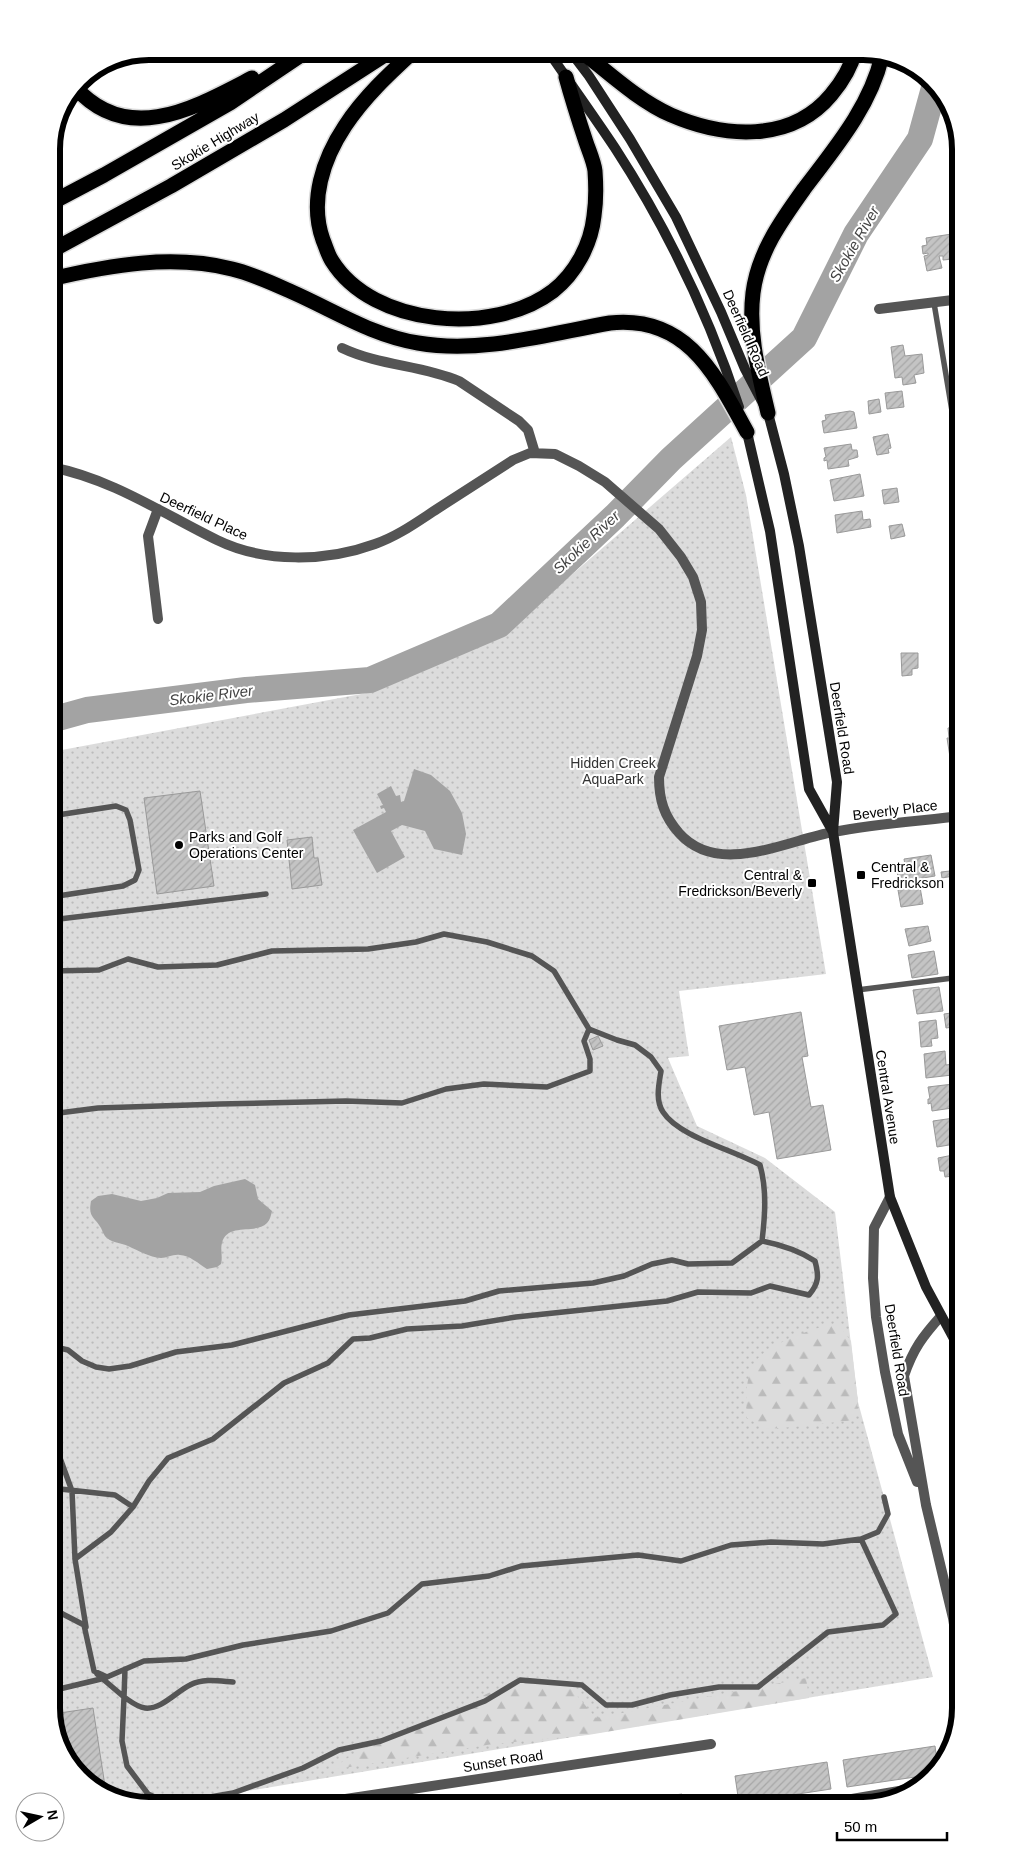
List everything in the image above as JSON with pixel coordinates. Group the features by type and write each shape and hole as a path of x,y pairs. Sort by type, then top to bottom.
{"highway":[{"path":"81,91 97,106 114,114 133,118 167,116 208,101 285,60"},
{"name":"Skokie Highway","path":"60,199 230,103 294,60"},
{"name":"Skokie Highway","path":"60,246 171,186 284,120 377,60"},
{"path":"404,60 383,79 345,125 326,162 318,193 319,229 331,261 362,293 403,311 431,317 490,316 532,304 553,291 583,254 594,216 595,170 566,77"},
{"path":"592,60 632,91 670,115 712,130 749,133 781,129 811,114 825,102 837,87 851,60"},
{"path":"768,413 753,347 752,325 753,291 763,253 781,221 844,136 863,106 878,73 881,62"},
{"path":"60,277 122,265 159,262 194,263 230,269 257,277 372,330 417,343 452,347 490,344 610,323 641,323 671,334 685,343 706,364 726,394 747,432"}],"main road":[{"path":"554,60 615,149 660,225 705,319 728,375 747,432 770,531 809,789 833,832"},
{"name":"Deerfield Road","path":"577,60 630,139 676,217 717,303 745,369 768,413 784,474 799,546 838,782 833,832"},
{"name":"Central Avenue","path":"833,832 890,1197 926,1287 952,1336"}],"street":[{"path":"879,310 952,300"},
{"path":"342,348 385,363 449,377 459,381 520,421 528,430 535,453"},
{"name":"Beverly Place","path":"535,453 556,454 605,482 659,529 681,557 693,577 701,602 702,630 697,656 659,777 659,792 662,806 670,823 686,840 703,850 722,854 744,855 833,832 952,817"},
{"name":"Deerfield Place","path":"60,470 106,483 218,541 239,549 259,554 297,558 342,554 375,544 401,532 513,460 535,453"},
{"path":"158,509 148,536 158,619"},
{"name":"Deerfield Road","path":"890,1197 874,1228 873,1278 876,1317 898,1434 926,1505"},
{"name":"Deerfield Road","path":"941,1316 914,1350 904,1376 926,1505 952,1614"},
{"name":"Sunset Road","path":"360,1797 712,1744"}],"lane":[{"path":"934,303 952,411"},
{"path":"60,815 116,806 126,810 130,820 139,870 135,880 123,886 60,896"},
{"path":"60,919 266,894"},
{"path":"60,971 99,970 128,959 158,967 217,965 272,951 368,949 416,942 444,934 487,942 532,956 554,971 589,1029 635,1045 651,1057 661,1071 658,1089 663,1112 674,1123 691,1135 748,1158 760,1165 764,1178 766,1211 762,1241 732,1263 688,1264 672,1260 652,1264 624,1276 592,1283 499,1291 465,1301 349,1315 232,1345 176,1352 130,1366 109,1369 96,1367 82,1361 68,1350 60,1348"},
{"path":"857,990 952,978"},
{"path":"60,1113 98,1108 220,1104 346,1101 402,1103 446,1089 484,1084 547,1087 590,1071 590,1059 584,1041 589,1029"},
{"path":"75,1559 111,1532 133,1507 149,1482 168,1458 213,1439 284,1383 328,1363 354,1339 370,1338 407,1329 462,1326 516,1317 667,1302 698,1292 750,1293 770,1286 809,1295 814,1289 819,1276 815,1261 793,1249 762,1241"},
{"path":"60,1458 72,1491 75,1559 94,1671"},
{"path":"60,1489 115,1495 133,1507"},
{"path":"94,1671 107,1677 144,1661 186,1659 243,1645 331,1631 388,1613 422,1584 489,1576 522,1566 638,1555 681,1561 732,1545 771,1542 823,1544 861,1539 878,1532 888,1514 884,1497"},
{"path":"210,1797 233,1793 303,1768 339,1750 381,1741 485,1701 520,1680 582,1685 606,1705 632,1705 670,1694 719,1687 758,1687 828,1632 883,1625 896,1614 861,1539"},
{"path":"60,1613 84,1625 94,1671 101,1679 138,1706 146,1708 155,1706 191,1684 206,1680 233,1682"},
{"path":"125,1669 122,1741 127,1766 148,1794 155,1797"},
{"path":"60,1689 101,1679"},
{"path":"850,1797 901,1788"}],"green space":[{"name":"Hidden Creek AquaPark","path":"731,437 746,495 826,974 679,991 689,1056 668,1058 697,1126 765,1158 835,1212 858,1402 933,1677 211,1797 143,1797 121,1792 100,1782 90,1775 78,1762 63,1731 60,1708 60,750 372,692 503,634"},
{"path":"837,1323 851,1341 858,1402 855,1420 767,1429 747,1418 747,1384 750,1371 759,1358 778,1344 791,1338 816,1328"},
{"path":"545,1677 568,1685 596,1718 806,1678 809,1698 588,1735 493,1744 331,1770 369,1747 438,1718 497,1689 521,1680"}],"shaded area":[{"path":"414,769 431,775 450,791 462,813 466,834 462,855 434,849 425,831 402,825 391,831 405,857 377,873 353,830 386,812 384,808 381,809 380,806 383,805 377,794 391,786 396,796 400,795 401,802 404,801"},
{"path":"245,1179 255,1185 258,1199 272,1211 271,1216 268,1222 262,1226 236,1231 225,1237 221,1245 221,1264 217,1267 207,1269 183,1255 161,1258 144,1254 126,1245 109,1240 90,1211 91,1201 98,1196 112,1194 141,1201 157,1198 168,1193 200,1192 214,1186"}],"building":[{"path":"952,234 952,259 943,260 943,256 939,256 942,268 927,271 924,256 928,255 928,253 923,254 922,246 927,245 926,238"},
{"path":"903,345 905,356 922,354 924,373 914,375 916,383 903,385 902,377 895,378 891,347"},
{"path":"902,391 904,407 887,409 885,393"},
{"path":"879,399 881,412 869,414 868,401"},
{"path":"854,412 857,428 824,433 822,421 826,420 825,415"},
{"path":"888,434 891,448 888,449 889,453 877,455 873,437"},
{"path":"851,444 852,450 857,450 858,457 848,460 849,466 828,469 827,460 824,461 826,457 824,448"},
{"path":"860,474 864,496 834,501 830,480"},
{"path":"897,488 899,502 884,504 882,490"},
{"path":"862,511 863,520 870,519 871,527 837,533 835,515"},
{"path":"902,524 905,536 891,539 889,526"},
{"path":"901,653 918,653 918,668 912,669 912,675 902,676"},
{"path":"952,727 952,770 947,738 949,738 948,728"},
{"name":"Parks and Golf Operations Center","path":"200,791 214,886 157,894 144,798"},
{"path":"312,837 314,858 318,858 322,885 292,889 287,840"},
{"path":"931,855 935,876 899,882 897,872 906,871 904,859"},
{"path":"952,871 952,876 942,878 941,872"},
{"path":"920,887 923,904 901,907 898,890"},
{"path":"928,926 931,941 909,946 905,929"},
{"path":"934,951 938,974 912,978 908,955"},
{"path":"939,987 943,1011 917,1014 913,990"},
{"path":"801,1012 808,1056 802,1057 811,1107 823,1105 831,1150 777,1159 769,1112 754,1115 745,1067 727,1070 719,1026"},
{"path":"952,1013 952,1027 946,1028 944,1014"},
{"path":"936,1020 938,1038 931,1039 932,1046 921,1047 919,1022"},
{"path":"598,1036 603,1046 593,1050 589,1040"},
{"path":"945,1051 946,1065 952,1064 952,1075 926,1078 924,1054"},
{"path":"952,1084 952,1094 950,1094 952,1108 932,1111 931,1103 928,1104 928,1099 930,1099 928,1087"},
{"path":"952,1118 952,1144 937,1147 933,1121"},
{"path":"952,1155 952,1176 945,1177 944,1171 940,1171 938,1158"},
{"path":"93,1708 105,1785 90,1775 78,1762 63,1731 60,1713"},
{"path":"935,1746 937,1758 920,1776 847,1787 843,1760"},
{"path":"827,1762 831,1789 778,1797 738,1797 735,1776"},
{"path":"682,1794 682,1797 667,1797"}],"waterway":[{"name":"Skokie River","path":"60,718 87,710 246,690 370,680 499,625 615,516 671,459 804,338 856,234 920,139 932,94"}],"place":[{"name":"Parks and Golf Operations Center","path":"179,845"},
{"name":"Central & Fredrickson","path":"861,875"},
{"name":"Central & Fredrickson/Beverly","path":"812,883"}]}
